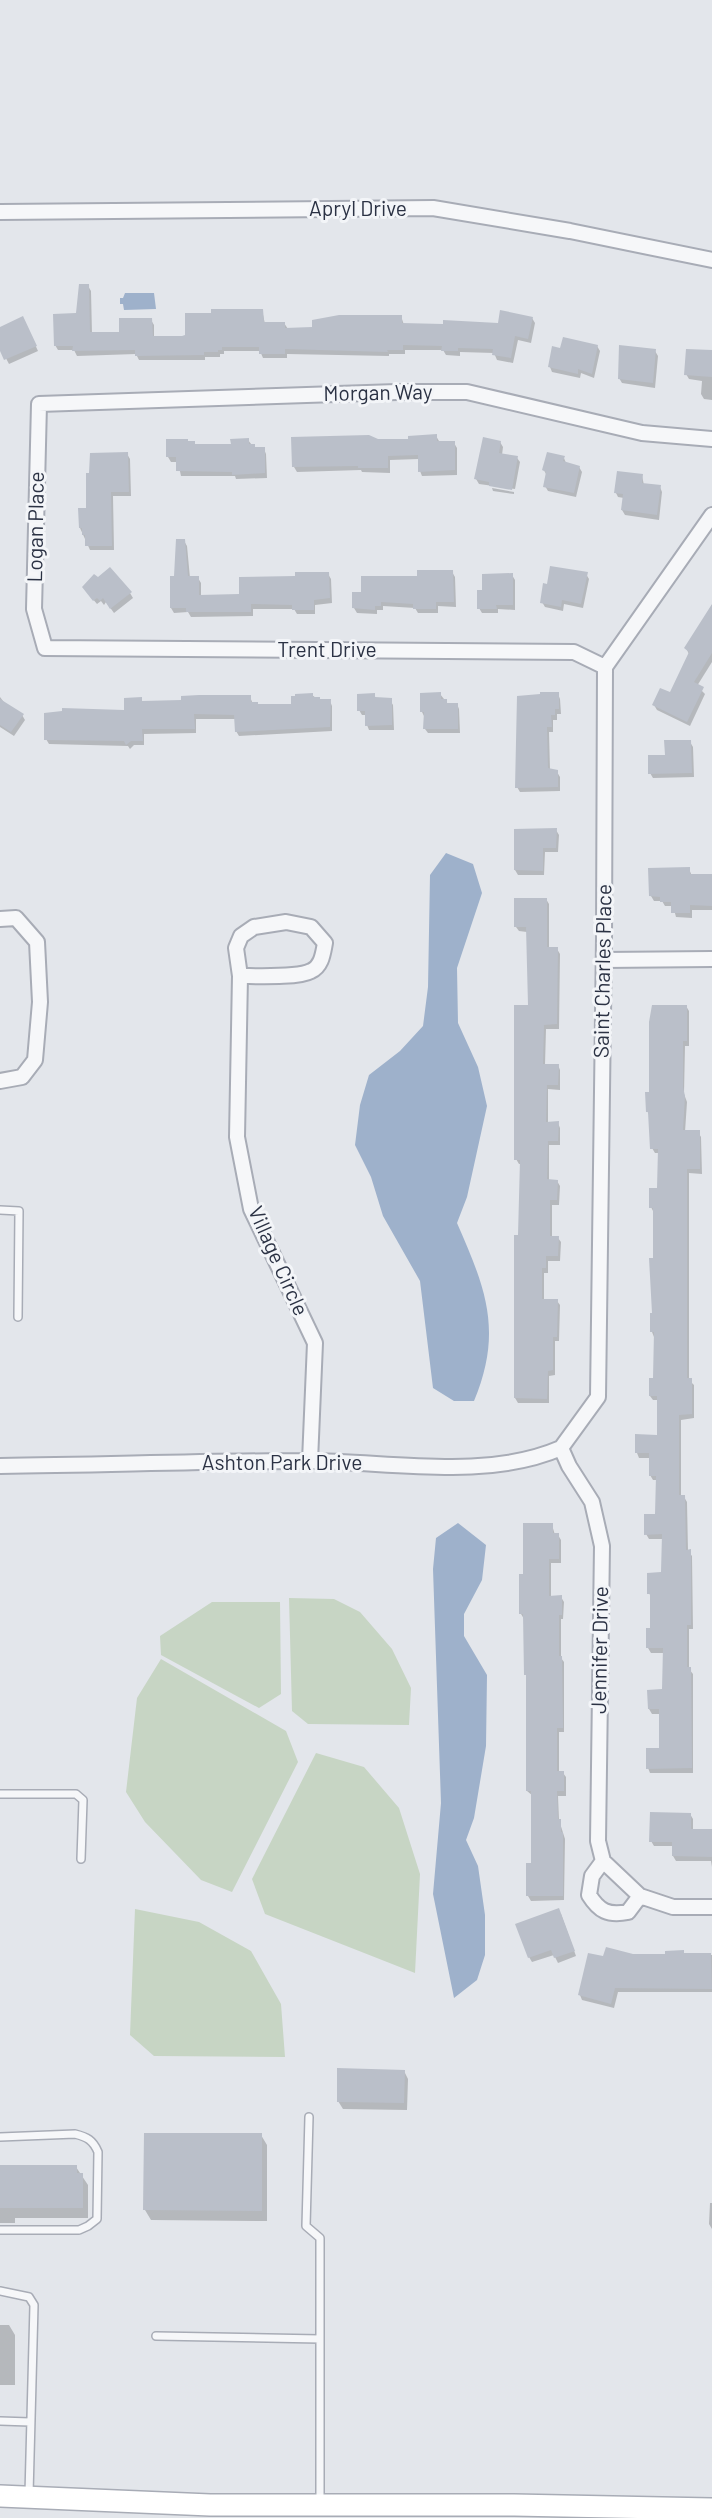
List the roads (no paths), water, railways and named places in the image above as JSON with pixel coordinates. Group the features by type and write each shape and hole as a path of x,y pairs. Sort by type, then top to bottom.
{"main road":[{"path":"0,2496 210,2505 514,2505 712,2509"}],"street":[{"name":"Apryl Drive","path":"0,212 433,208 570,231 712,260"},
{"name":"Morgan Way","path":"39,404 467,392 642,433 712,439"},
{"name":"Logan Place","path":"39,404 34,609 45,648"},
{"path":"605,667 712,515"},
{"name":"Trent Drive","path":"45,648 574,652 605,667"},
{"name":"Saint Charles Place","path":"561,1448 598,1398 605,667"},
{"path":"0,919 16,918 37,942 40,1002 35,1060 22,1077 0,1082"},
{"name":"Village Circle","path":"240,976 312,972 322,961 325,943 312,927 286,922 254,927 241,936 236,948 240,976 237,1136 251,1209 315,1343 310,1461"},
{"path":"604,960 712,959"},
{"name":"Ashton Park Drive","path":"0,1466 310,1461 471,1467 542,1456 561,1448"},
{"name":"Jennifer Drive","path":"561,1448 592,1502 602,1546 598,1841 603,1861"},
{"path":"640,1896 628,1912 613,1915 597,1908 589,1895 592,1877 603,1861 640,1896 673,1907 712,1907"}],"lane":[{"path":"0,1210 19,1211 19,1317"},
{"path":"0,1794 76,1794 83,1800 81,1859"},
{"path":"309,2118 306,2226 320,2238 320,2505"},
{"path":"0,2137 75,2134 87,2137 98,2152 97,2219 89,2226 79,2230 0,2231"},
{"path":"0,2291 29,2297 34,2305 29,2498"},
{"path":"156,2336 320,2339"},
{"path":"0,2421 30,2422"}],"water":[{"path":"125,293 154,293 156,309 124,310 120,298 123,298"},
{"path":"446,853 473,864 482,893 457,968 458,1023 478,1067 487,1106 467,1197 457,1223 476,1269 487,1310 488,1353 474,1401 454,1401 433,1388 420,1281 383,1216 371,1177 355,1145 360,1105 369,1075 400,1051 423,1026 428,987 430,875"},
{"path":"458,1523 486,1545 482,1580 464,1614 464,1636 487,1675 486,1746 474,1818 466,1840 478,1866 485,1915 485,1955 477,1980 454,1998 433,1894 441,1803 433,1569 436,1538"}]}
